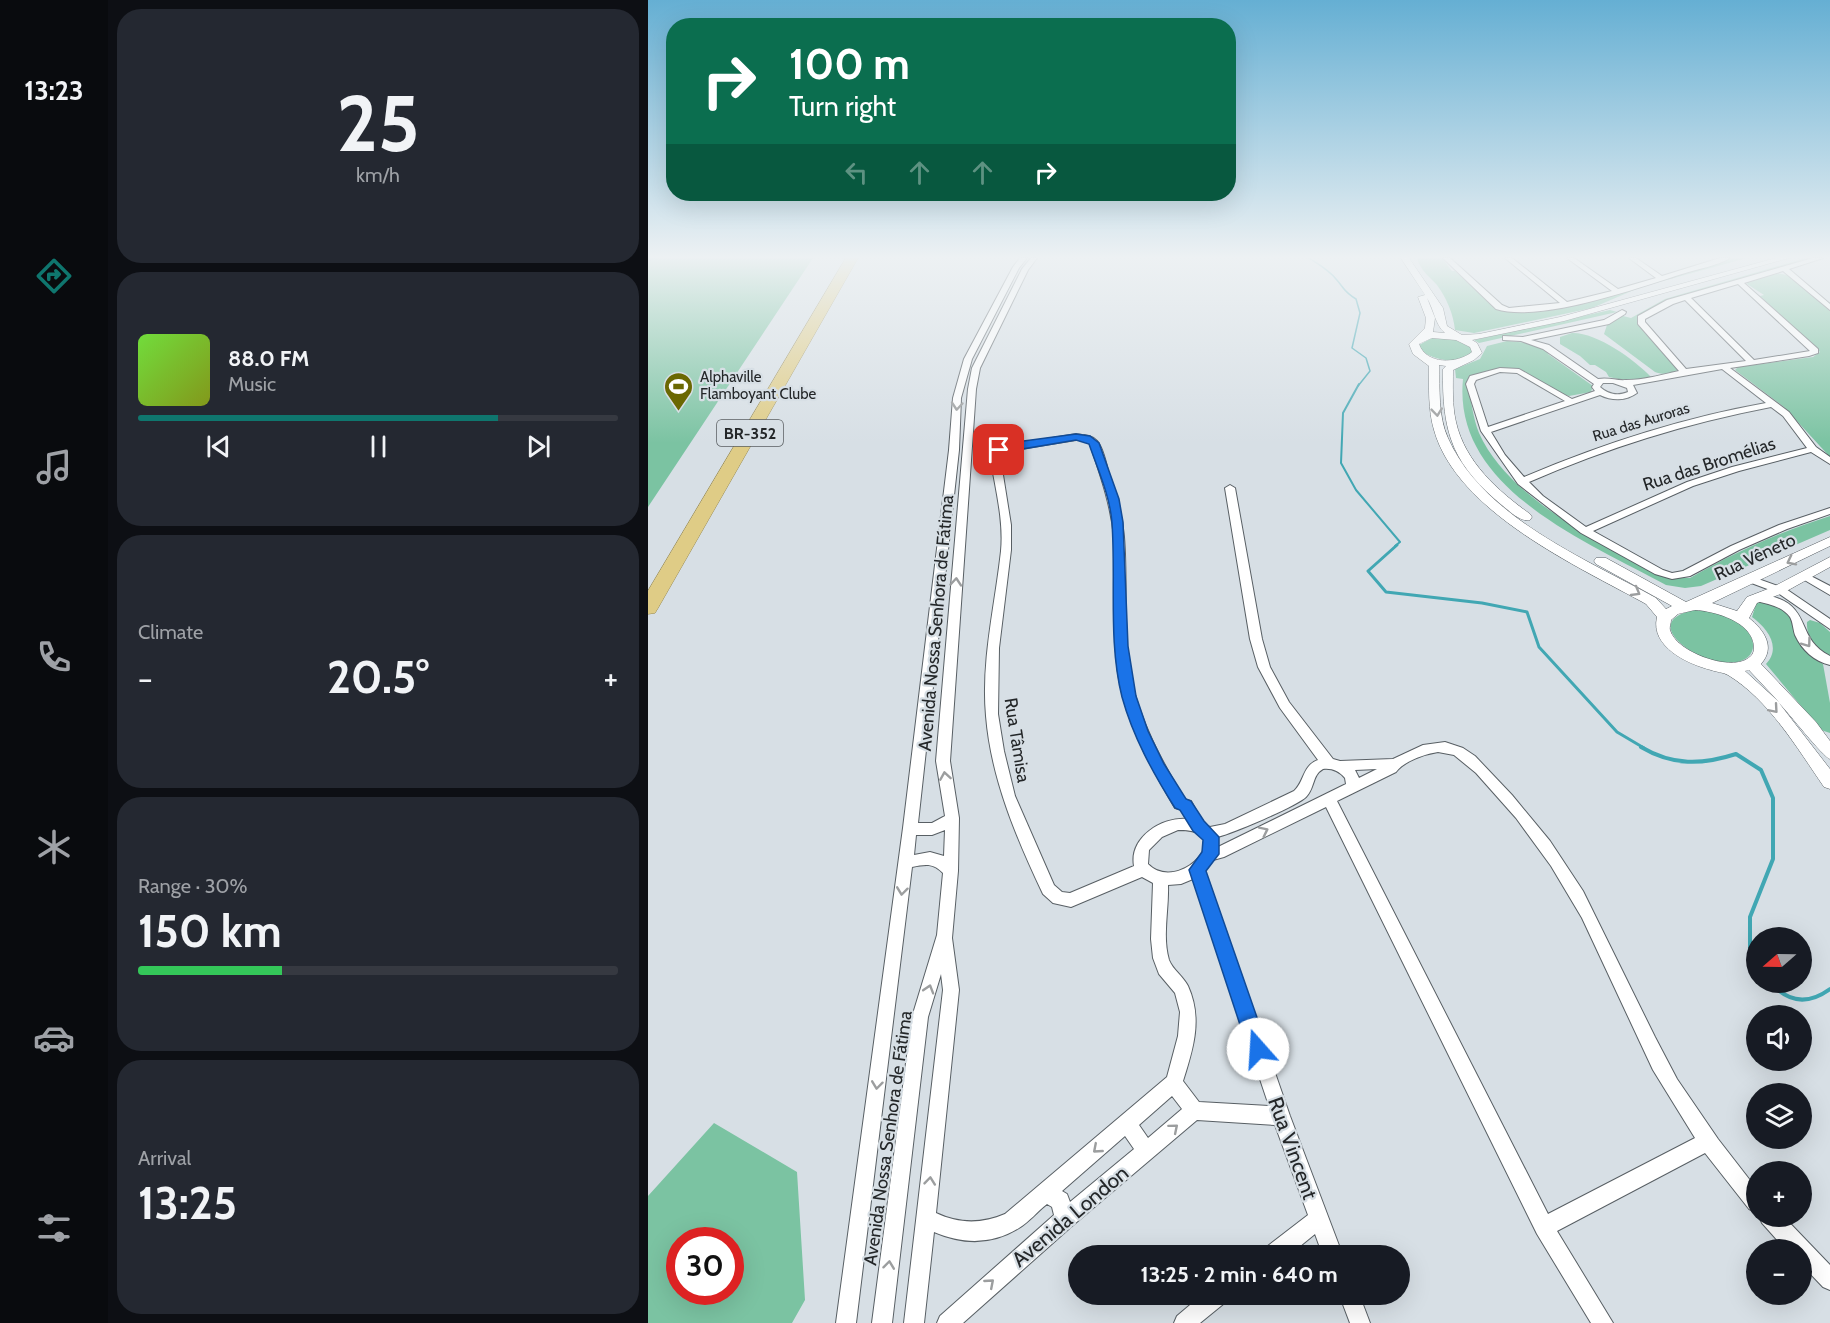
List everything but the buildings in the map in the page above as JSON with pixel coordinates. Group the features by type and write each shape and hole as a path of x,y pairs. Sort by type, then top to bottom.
{"highway":[{"name":"BR-352","path":"648,583 806,320"},
{"name":"BR-352","path":"648,608 816,320"}],"street":[{"name":"Avenida Nossa Senhora de Fátima","path":"846,1323 906,863 954,450 957,398 968,359 989,320"},
{"name":"Avenida Nossa Senhora de Fátima","path":"882,1323 920,1017 945,935 951,871 952,818 943,761 972,389 976,368 1000,320"},
{"path":"1430,320 1429,333 1418,340 1414,349 1434,365 1437,414 1441,436 1452,458 1488,500 1516,522 1652,601 1665,617 1662,625 1664,633 1678,651 1703,664 1731,669 1752,664 1760,657 1763,648 1756,633 1741,619 1718,609 1688,606 1552,534 1519,512 1482,478 1462,452 1451,429 1448,369 1457,363 1473,358 1477,353 1477,348"},
{"path":"1441,320 1447,332 1477,348"},
{"path":"1424,337 1440,335 1460,338 1491,335 1555,320"},
{"path":"1477,348 1486,342 1587,320"},
{"path":"1506,338 1523,339 1609,320"},
{"path":"1641,320 1684,372"},
{"path":"1709,320 1752,362"},
{"path":"1624,383 1809,354 1815,351 1781,320"},
{"path":"1553,333 1551,338 1554,345 1587,366 1633,389"},
{"path":"1523,339 1545,347 1578,369 1599,387 1622,397 1630,395 1640,382"},
{"path":"1562,358 1571,356"},
{"path":"1424,358 1457,363"},
{"path":"1578,369 1587,366"},
{"path":"1723,366 1786,414 1813,449 1830,461"},
{"path":"1572,402 1519,371 1500,370 1473,378 1470,384 1485,431 1521,482 1556,512 1585,531 1659,572 1672,576 1686,574 1734,548 1783,527 1830,511"},
{"path":"1485,431 1572,402 1614,380"},
{"name":"Rua das Auroras","path":"1521,482 1578,457 1672,425 1774,404"},
{"name":"Rua Tâmisa","path":"1144,870 1071,900 1058,898 1048,890 1008,796 997,752 992,704 993,648 1006,550 1006,525 995,456 999,450 1076,437 1087,438 1094,443 1113,499 1118,522 1121,646 1129,696 1148,749 1180,804"},
{"name":"Rua das Bromélias","path":"1585,531 1649,500 1692,483 1735,469 1813,449"},
{"path":"1230,488 1256,639 1264,667 1284,705 1335,765 1352,777 1353,787"},
{"name":"Rua Vêneto","path":"1665,617 1672,610 1688,606 1750,579 1830,541"},
{"name":"Rua Vêneto","path":"1741,619 1748,603 1778,590 1830,561"},
{"path":"1805,576 1830,591"},
{"path":"1750,579 1778,590 1830,625"},
{"path":"1760,598 1778,603 1794,616 1801,635 1809,647 1821,658 1830,661"},
{"path":"1752,664 1810,726 1830,753"},
{"path":"1731,669 1758,690 1791,729 1830,782"},
{"path":"1210,854 1219,853 1391,768 1394,764 1431,748 1443,746 1454,749 1490,780 1519,812 1547,849 1574,890 1648,1044 1707,1142 1746,1190"},
{"path":"1170,826 1185,824 1203,829 1227,829 1299,795 1308,784 1311,772 1319,766 1394,764"},
{"path":"1329,798 1544,1227 1603,1323"},
{"path":"1180,804 1186,805 1212,843 1210,854 1197,870 1183,877 1160,879 1144,870 1140,859 1143,848 1151,837 1170,826 1179,817 1180,804"},
{"path":"910,828 923,830 940,827 952,818"},
{"path":"906,863 929,857 941,860 951,871"},
{"name":"Rua Vincent","path":"1197,870 1281,1116 1329,1245"},
{"path":"1160,879 1160,956 1165,973 1178,984 1186,998 1190,1016 1186,1041 1174,1083 1194,1111 1281,1116"},
{"path":"914,1323 951,990 945,935"},
{"name":"Avenida London","path":"926,1218 946,1229 964,1232 973,1233 998,1228 1018,1217 1174,1083"},
{"name":"Avenida London","path":"947,1323 1065,1219 1194,1111"},
{"path":"1127,1123 1146,1151"},
{"path":"1544,1227 1707,1142"},
{"path":"1047,1192 1060,1201 1065,1219"},
{"path":"1285,1245 1318,1219"},
{"path":"1779,1227 1791,1239"},
{"path":"1812,1261 1830,1280"},
{"path":"1184,1323 1206,1305"},
{"path":"1353,1305 1360,1323"}],"green space":[{"path":"648,320 772,320 648,507"},
{"path":"1453,320 1537,320 1474,333 1455,330"},
{"path":"1566,320 1583,320 1479,343 1474,340"},
{"path":"1616,320 1640,320 1678,370 1664,374 1655,372 1604,334 1607,325"},
{"path":"1785,320 1830,320 1830,457 1784,407 1735,370 1738,367 1813,357 1820,352"},
{"path":"1572,333 1592,337 1614,348 1635,362 1651,377 1628,381 1609,377 1606,372 1595,365 1590,365 1560,344 1560,337"},
{"path":"1432,338 1454,339 1471,347 1472,354 1460,359 1447,360 1422,352 1419,345"},
{"path":"1507,341 1530,343 1547,350 1548,354 1593,386 1591,392 1569,396 1515,369 1482,374 1468,384 1479,433 1494,458 1513,480 1562,519 1590,536 1670,578 1690,578 1758,543 1830,516 1830,530 1701,586 1685,588 1666,585 1565,530 1531,507 1502,481 1479,452 1465,418 1463,379 1456,378 1455,369 1480,359 1487,346"},
{"path":"1757,601 1771,601 1789,614 1797,640 1807,652 1823,664 1830,703 1830,733 1821,730 1766,664 1771,658 1773,645 1767,632 1752,617"},
{"path":"1695,610 1729,617 1746,629 1753,641 1753,648 1747,658 1731,663 1718,662 1703,657 1678,641 1672,632 1671,623 1678,616"},
{"path":"1810,620 1820,623 1830,632 1830,656 1817,647 1810,638 1807,622"},
{"path":"714,1123 797,1172 805,1300 792,1323 648,1323 648,1196"}],"waterway":[{"path":"1358,320 1352,348 1366,358 1370,371 1358,386"},
{"path":"1359,384 1343,413 1341,463 1356,490 1400,542 1395,546"},
{"path":"1397,545 1368,571 1386,592 1482,603 1527,612 1539,647 1617,732 1644,748"},
{"path":"1641,747 1665,758 1688,762 1699,762 1736,754 1761,770 1773,798 1773,859 1750,917 1750,927"},
{"path":"1783,993 1791,998 1806,999 1814,998 1830,989"}],"place":[{"name":"Alphaville Flamboyant Clube","path":"679,412"}],"route":[{"path":"999,450 1076,437 1087,438 1094,443 1113,499 1118,522 1121,646 1129,696 1148,749 1158,767 1180,804 1186,805 1198,826 1211,837 1212,848 1208,860 1197,870 1258,1049"}]}
